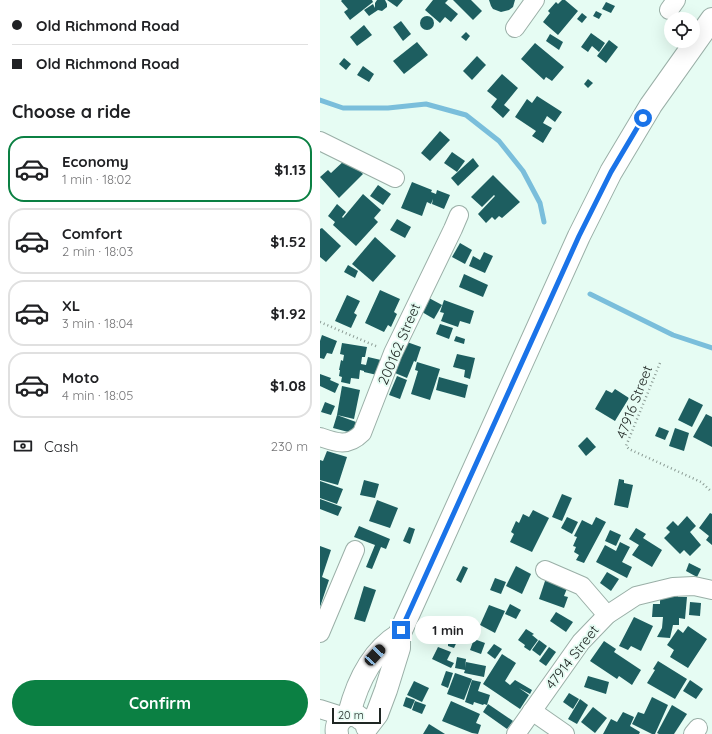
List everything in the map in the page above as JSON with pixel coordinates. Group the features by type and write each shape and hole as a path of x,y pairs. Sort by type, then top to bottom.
{"street":[{"path":"515,28 535,0"},
{"path":"368,732 377,714 400,648 399,635 576,243 611,172 651,105 712,19"},
{"path":"320,141 395,178"},
{"name":"200162 Street","path":"320,437 340,443 349,442 356,439 362,433 393,354 459,215"},
{"path":"320,633 355,550"},
{"path":"545,570 582,586 607,615"},
{"name":"47914 Street","path":"516,734 581,642 607,615 636,596 673,587 694,586 712,590"},
{"path":"337,723 353,698 375,655 387,642 399,635"},
{"path":"320,708 337,723"},
{"path":"532,711 565,734"},
{"path":"337,723 360,718 368,732"}],"path":[{"path":"320,322 393,354"},
{"name":"47916 Street","path":"660,363 626,446 659,464 701,482 712,492"}],"building":[{"path":"372,0 373,2 350,20 344,12 348,9 341,1"},
{"path":"377,0 385,0 387,7 382,11 378,10 369,16 364,10 373,4 375,8 375,3"},
{"path":"387,0 403,0 397,7"},
{"path":"433,0 448,0 445,3 458,14 451,22 445,17 440,23 425,10"},
{"path":"453,0 471,0 482,11 473,20"},
{"path":"489,0 515,0 513,7 509,10 501,12 493,9"},
{"path":"562,0 565,0 578,11 558,35 543,22 550,13 548,11 556,2 558,4"},
{"path":"606,2 615,6 611,13 602,9"},
{"path":"596,11 602,14 599,19 593,16"},
{"path":"582,13 587,17 582,23 577,19"},
{"path":"424,16 430,16 434,20 434,26 430,30 424,30 420,26 420,20"},
{"path":"401,21 411,34 403,41 393,27"},
{"path":"364,25 372,35 357,46 350,37"},
{"path":"466,32 470,36 466,41 461,37"},
{"path":"591,33 605,43 599,52 592,46 588,52 581,47"},
{"path":"550,34 563,42 559,50 546,41"},
{"path":"609,40 618,47 606,63 597,56"},
{"path":"417,42 428,55 404,74 393,61"},
{"path":"535,43 564,67 552,81 546,77 544,80 521,59"},
{"path":"477,56 486,65 472,80 463,71"},
{"path":"344,58 351,64 346,70 339,64"},
{"path":"363,66 374,74 369,82 357,75"},
{"path":"502,74 518,88 504,105 510,110 503,118 491,107 497,99 487,91"},
{"path":"588,79 593,83 588,88 584,84"},
{"path":"537,96 562,112 555,122 547,116 543,123 552,128 543,143 532,136 536,131 515,117 527,99 532,103"},
{"path":"440,131 450,140 430,161 421,153"},
{"path":"452,152 465,161 457,172 444,163"},
{"path":"347,158 363,174 339,198 320,177 328,170 331,173"},
{"path":"473,158 479,166 458,186 451,178"},
{"path":"493,175 520,202 502,218 499,216 495,220 492,217 486,223 478,214 495,196 494,195 482,207 471,197"},
{"path":"412,182 432,190 431,192 436,194 437,190 450,195 444,209 432,204 433,199 431,204 427,202 422,216 401,208"},
{"path":"378,185 391,194 383,205 370,196"},
{"path":"363,194 381,210 374,218 378,222 356,246 333,225 335,222 328,216 337,204 346,212 342,217 343,218"},
{"path":"397,219 411,227 405,238 390,230"},
{"path":"322,228 341,246 326,262 320,257 320,229"},
{"path":"375,237 396,256 373,282 352,264"},
{"path":"460,243 472,250 465,264 452,257"},
{"path":"484,252 493,256 485,273 469,266 473,256 480,260"},
{"path":"348,265 358,271 355,278 344,272"},
{"path":"464,274 488,285 483,297 459,287"},
{"path":"380,290 400,299 394,312 397,314 391,327 388,325 384,332 365,323"},
{"path":"347,295 360,301 354,313 357,315 351,328 335,321"},
{"path":"429,298 442,305 434,319 422,312"},
{"path":"444,300 474,311 470,324 460,321 458,327 441,321 444,313 440,312"},
{"path":"440,324 453,328 449,339 436,334"},
{"path":"322,335 337,341 332,354 327,353 324,359 320,358 320,341"},
{"path":"456,336 465,339 464,344 454,341"},
{"path":"407,342 421,347 416,362 414,361 407,378 395,373"},
{"path":"342,343 367,347 365,357 362,357 361,364 366,365 368,357 381,360 377,375 360,370 359,379 351,378 350,384 341,382 342,377 339,376 339,370 341,360 343,361 344,355 340,354"},
{"path":"457,354 475,358 470,379 464,377 465,370 453,367"},
{"path":"417,362 440,369 430,400 411,394 418,371 415,370"},
{"path":"320,374 331,378 330,380 339,384 335,393 320,386"},
{"path":"397,376 407,380 400,399 389,395"},
{"path":"439,377 468,385 465,398 436,390"},
{"path":"342,386 360,390 354,419 337,415"},
{"path":"615,389 629,398 615,421 595,409 606,390 612,393"},
{"path":"689,398 703,405 692,427 678,420"},
{"path":"325,402 335,406 331,415 321,412"},
{"path":"706,414 712,417 712,447 693,437"},
{"path":"337,415 356,422 352,433 333,428"},
{"path":"659,427 669,431 665,440 655,436"},
{"path":"675,428 689,433 684,451 669,446"},
{"path":"587,437 596,447 586,456 578,446"},
{"path":"327,451 347,457 338,485 320,480 320,460 323,461"},
{"path":"619,479 624,480 624,483 633,485 628,508 614,505"},
{"path":"364,480 379,484 375,498 360,495"},
{"path":"320,481 343,489 337,504 320,498"},
{"path":"562,494 572,498 562,521 552,517"},
{"path":"320,499 342,507 338,516 320,509"},
{"path":"377,500 398,508 390,528 369,521"},
{"path":"533,510 549,518 532,552 510,542 514,534 511,532 516,521 519,523 523,514 529,517"},
{"path":"710,513 712,514 712,545 706,540 709,536 699,528"},
{"path":"687,516 696,526 690,532 701,545 690,556 684,550 680,554 664,538 670,532 666,528 673,521 678,526"},
{"path":"567,517 578,522 572,534 561,528"},
{"path":"596,517 606,522 584,563 576,560 579,555 574,552 576,547 573,546 577,537 574,536 582,520 592,525"},
{"path":"359,526 390,539 386,549 381,547 372,569 366,567 375,545 354,537"},
{"path":"409,527 415,529 410,544 403,541"},
{"path":"636,528 646,534 643,538 662,550 652,567 632,555 639,545 629,539"},
{"path":"610,530 621,535 616,546 605,541"},
{"path":"620,542 630,547 622,562 632,567 627,578 596,562 605,545 616,551"},
{"path":"320,546 331,550 322,577 329,580 320,607"},
{"path":"689,563 701,569 697,577 686,571"},
{"path":"463,566 468,568 461,583 456,580"},
{"path":"516,566 531,574 522,594 506,586"},
{"path":"607,572 619,579 611,591 600,583"},
{"path":"495,578 506,582 501,594 490,590"},
{"path":"546,578 568,586 564,596 568,597 564,608 539,599"},
{"path":"364,586 376,590 365,622 354,619"},
{"path":"660,594 687,597 685,619 679,618 679,625 673,625 670,638 657,637 662,628 663,617 652,617 653,604 660,604"},
{"path":"690,602 701,603 700,616 689,615"},
{"path":"510,604 521,610 516,619 505,614"},
{"path":"489,605 505,611 495,633 480,625"},
{"path":"556,612 573,622 566,632 550,621"},
{"path":"634,617 653,626 641,651 631,646 628,650 619,646"},
{"path":"428,619 443,624 437,638 423,632"},
{"path":"457,624 461,626 461,633 454,648 448,646 448,644 440,640 447,627 454,630"},
{"path":"688,626 707,639 688,668 670,657 674,650 667,645 678,629 683,633"},
{"path":"526,629 534,634 532,635 538,640 530,651 518,640"},
{"path":"474,639 485,643 481,654 470,650"},
{"path":"539,640 547,646 540,656 532,650"},
{"path":"604,641 616,649 614,652 641,670 632,685 619,676 617,679 590,661"},
{"path":"494,644 502,649 495,659 487,653"},
{"path":"438,647 451,652 447,660 454,663 451,668 432,659"},
{"path":"549,647 556,652 546,666 539,661"},
{"path":"502,654 516,663 505,681 510,685 515,680 532,690 530,694 519,688 529,695 520,709 483,684"},
{"path":"457,657 466,659 465,668 466,662 486,666 484,677 464,673 465,670 455,668"},
{"path":"658,661 687,679 675,699 647,683 655,670 653,669"},
{"path":"446,671 453,673 448,688 441,685"},
{"path":"455,673 472,679 464,700 447,694"},
{"path":"588,676 609,682 606,694 584,687"},
{"path":"472,680 481,682 478,691 490,695 487,705 474,702 473,705 465,702"},
{"path":"690,680 703,689 696,699 683,691"},
{"path":"414,681 429,688 422,702 407,695"},
{"path":"569,693 579,699 573,709 563,702"},
{"path":"406,697 415,700 411,709 403,706"},
{"path":"652,697 668,705 655,734 632,724 638,712 644,714"},
{"path":"580,699 588,705 577,724 568,719"},
{"path":"415,701 426,705 422,714 412,710"},
{"path":"451,701 480,714 476,723 481,725 478,734 442,721"},
{"path":"488,704 513,721 507,729 483,712"},
{"path":"672,705 687,714 674,734 659,734 657,733"},
{"path":"593,707 607,718 595,733 581,722"},
{"path":"623,712 634,717 630,726 640,732 639,734 603,734 611,719 617,722"},
{"path":"429,724 445,734 423,734"}],"waterway":[{"path":"320,100 343,108 388,108 426,104 466,115 499,141 523,171 540,203 544,222"},
{"path":"590,294 673,335 712,348"}],"route":[{"path":"401,630 579,236 611,172 643,118"}]}
